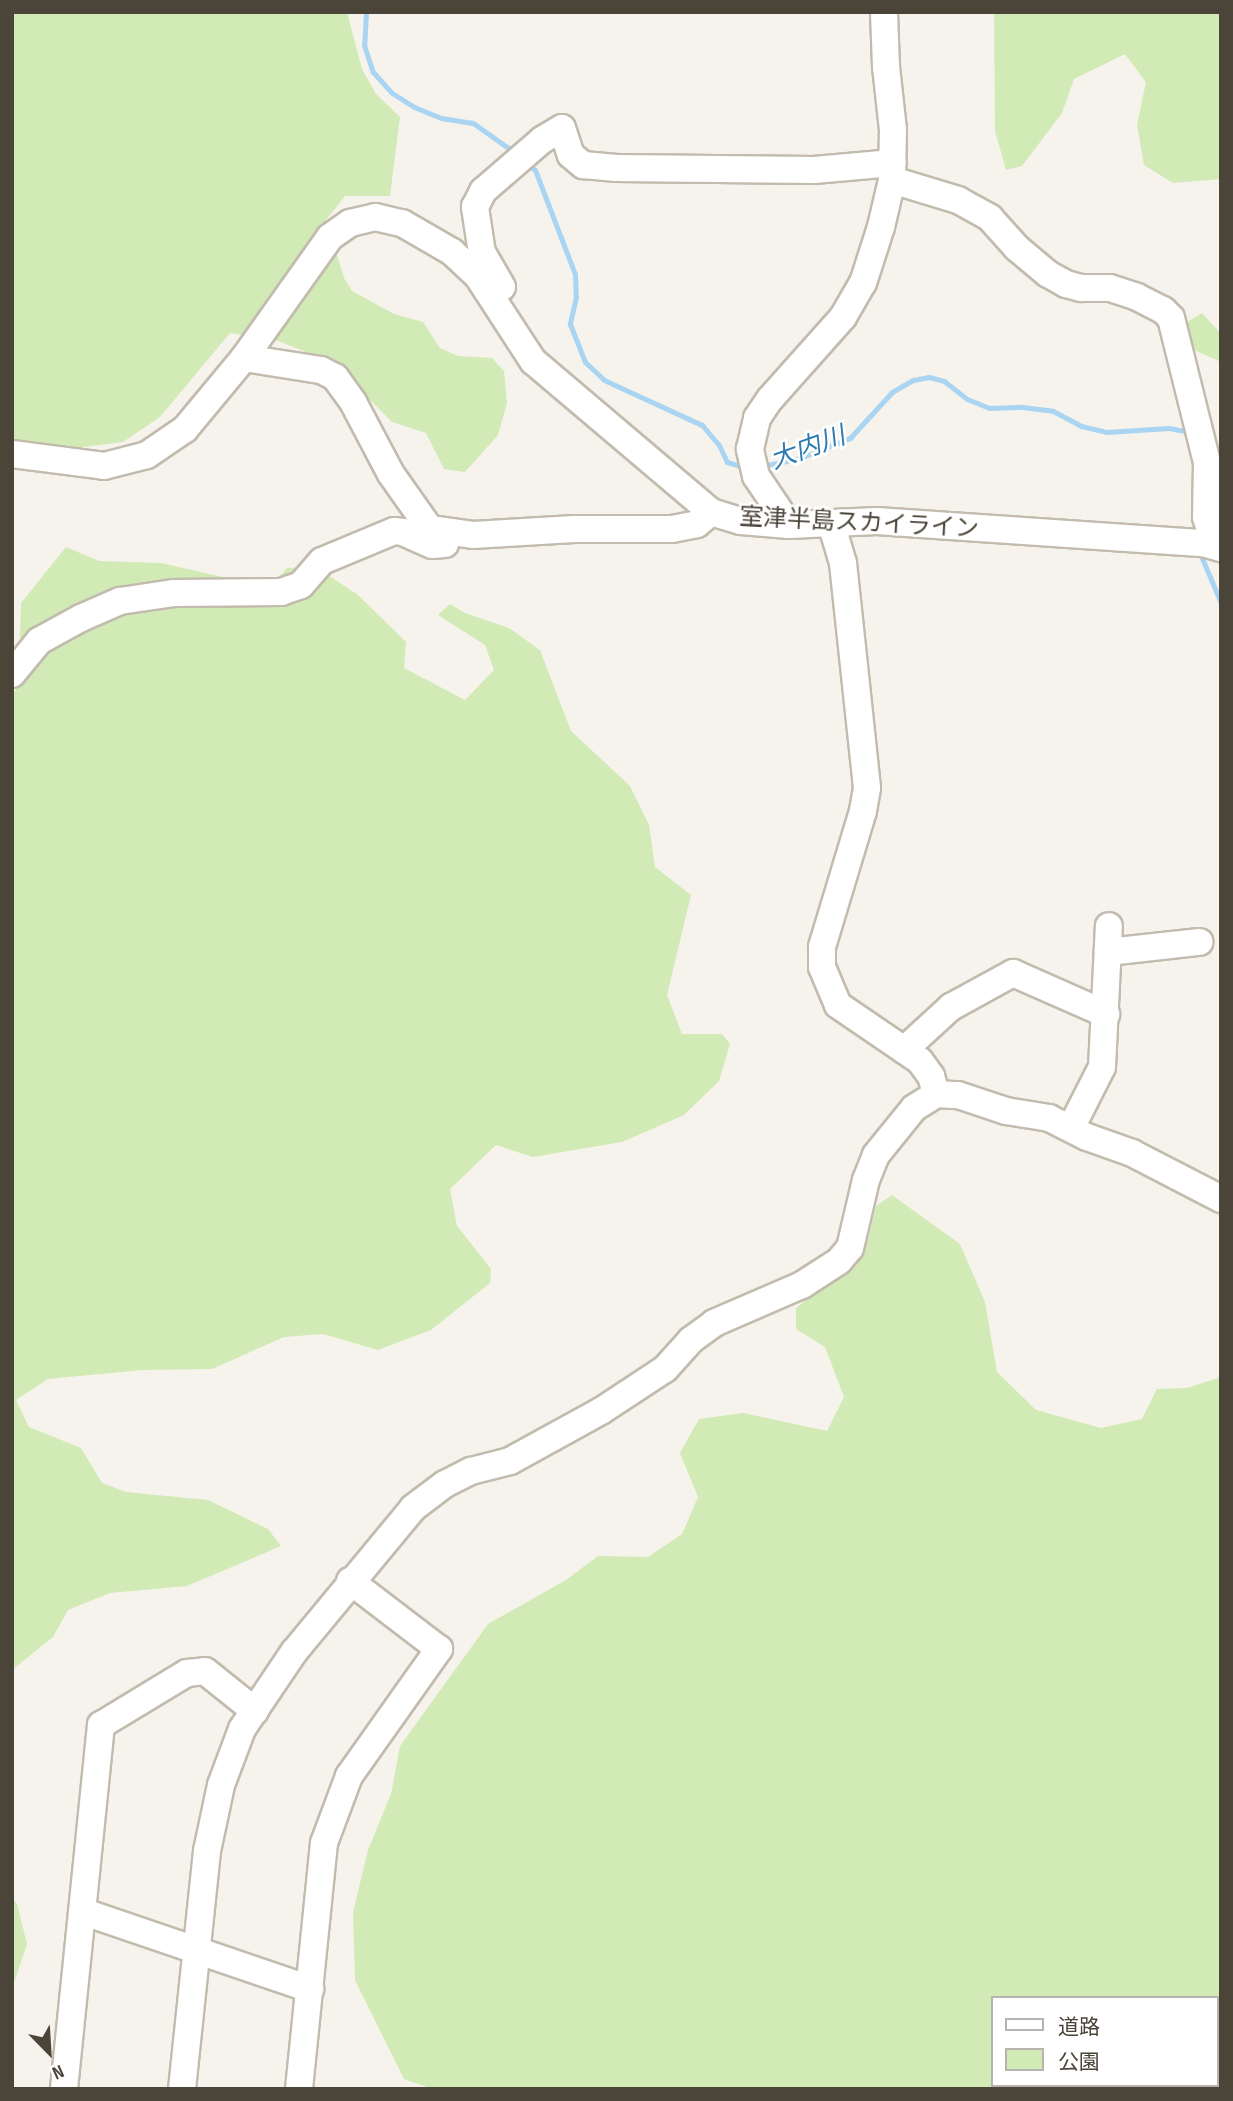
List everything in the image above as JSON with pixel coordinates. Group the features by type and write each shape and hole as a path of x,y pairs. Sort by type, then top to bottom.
{"street":[{"path":"789,525 757,476 750,449 757,418 798,366 843,317 863,283 881,227 892,172 884,12"},
{"path":"500,309 506,295 482,253 475,207 484,191 542,141 562,128 571,155 583,164 617,168 892,172 958,200 990,218 1017,248 1048,274 1066,284 1081,288 1110,288 1137,297 1163,310 1171,318 1207,462 1206,517 1218,547"},
{"name":"室津半島スカイライン","path":"12,454 104,466 147,455 185,429 244,358 330,237 350,223 375,217 402,223 452,251 477,275 533,361 711,512 741,521 789,525 877,521 1218,547"},
{"path":"244,358 321,370 335,377 424,523 440,532 473,535 574,529 672,529 697,524 711,512"},
{"path":"831,523 843,563 867,788 863,811 822,947 822,967 838,1005 920,1061 931,1076 936,1094"},
{"path":"12,674 39,641 120,601 174,593 281,593 301,585 322,561 394,531 403,532 432,545 458,543 473,535"},
{"path":"1071,1128 1102,1067 1109,939 1199,942"},
{"path":"904,1050 951,1007 1013,973 1106,1014"},
{"path":"182,2089 207,1851 221,1785 242,1730 294,1652 413,1508 444,1484 471,1471 510,1461 601,1411 664,1369 691,1340 714,1323 802,1284 839,1261 850,1248 866,1180 876,1155 914,1108 936,1094 958,1095 1006,1111 1049,1118 1087,1137 1132,1153 1221,1199"},
{"path":"299,2089 324,1843 349,1776 439,1649 350,1581"},
{"path":"64,2089 101,1725 187,1673 205,1671 255,1711"},
{"path":"84,1912 310,1989"}],"green space":[{"path":"12,12 347,12 362,69 376,94 400,117 390,196 345,196 326,220 344,278 352,291 394,314 423,322 440,348 458,356 492,358 504,371 507,403 498,435 465,472 444,469 426,433 392,422 332,362 278,341 230,333 160,417 123,442 61,450 12,443"},
{"path":"994,12 1221,12 1221,179 1173,183 1144,165 1137,125 1146,82 1125,54 1074,79 1062,113 1022,166 1006,170 995,131"},
{"path":"1202,313 1221,334 1221,362 1192,349 1181,326"},
{"path":"66,547 99,561 161,563 223,577 253,588 276,580 287,568 316,567 358,595 406,642 404,668 465,700 494,670 485,645 438,615 450,604 465,613 509,628 540,650 571,731 630,786 649,825 655,867 691,895 667,995 682,1034 722,1034 730,1044 719,1081 684,1115 622,1142 533,1157 496,1145 450,1189 457,1226 491,1269 490,1283 431,1330 378,1350 323,1334 284,1337 212,1369 142,1370 48,1379 16,1400 29,1427 81,1448 102,1483 126,1492 208,1500 268,1529 281,1546 187,1586 110,1593 68,1610 53,1637 12,1670 12,695 27,675 20,636 21,603"},
{"path":"892,1195 960,1244 985,1302 997,1372 1036,1410 1101,1428 1142,1419 1157,1389 1187,1388 1221,1377 1221,2089 433,2089 404,2079 355,1980 353,1912 368,1850 391,1794 400,1746 488,1624 566,1580 598,1556 648,1557 682,1534 698,1497 680,1453 699,1419 743,1413 827,1431 844,1397 825,1347 796,1329 796,1308 841,1272 868,1240 876,1206"},
{"path":"12,1897 17,1904 27,1944 12,1989"}],"waterway":[{"name":"大内川","path":"366,12 364,45 373,72 392,93 414,107 441,118 473,123 514,152"},
{"name":"大内川","path":"527,164 535,170 575,274 576,297 570,324 585,362 604,380 702,425 719,445 727,462 747,468"},
{"name":"大内川","path":"763,466 800,458 850,438 892,392 913,380 929,377 944,381 967,399 989,408 1022,407 1053,411 1081,426 1106,432 1169,428 1189,432"},
{"name":"大内川","path":"1194,513 1195,535"},
{"name":"大内川","path":"1199,551 1221,603"}]}
